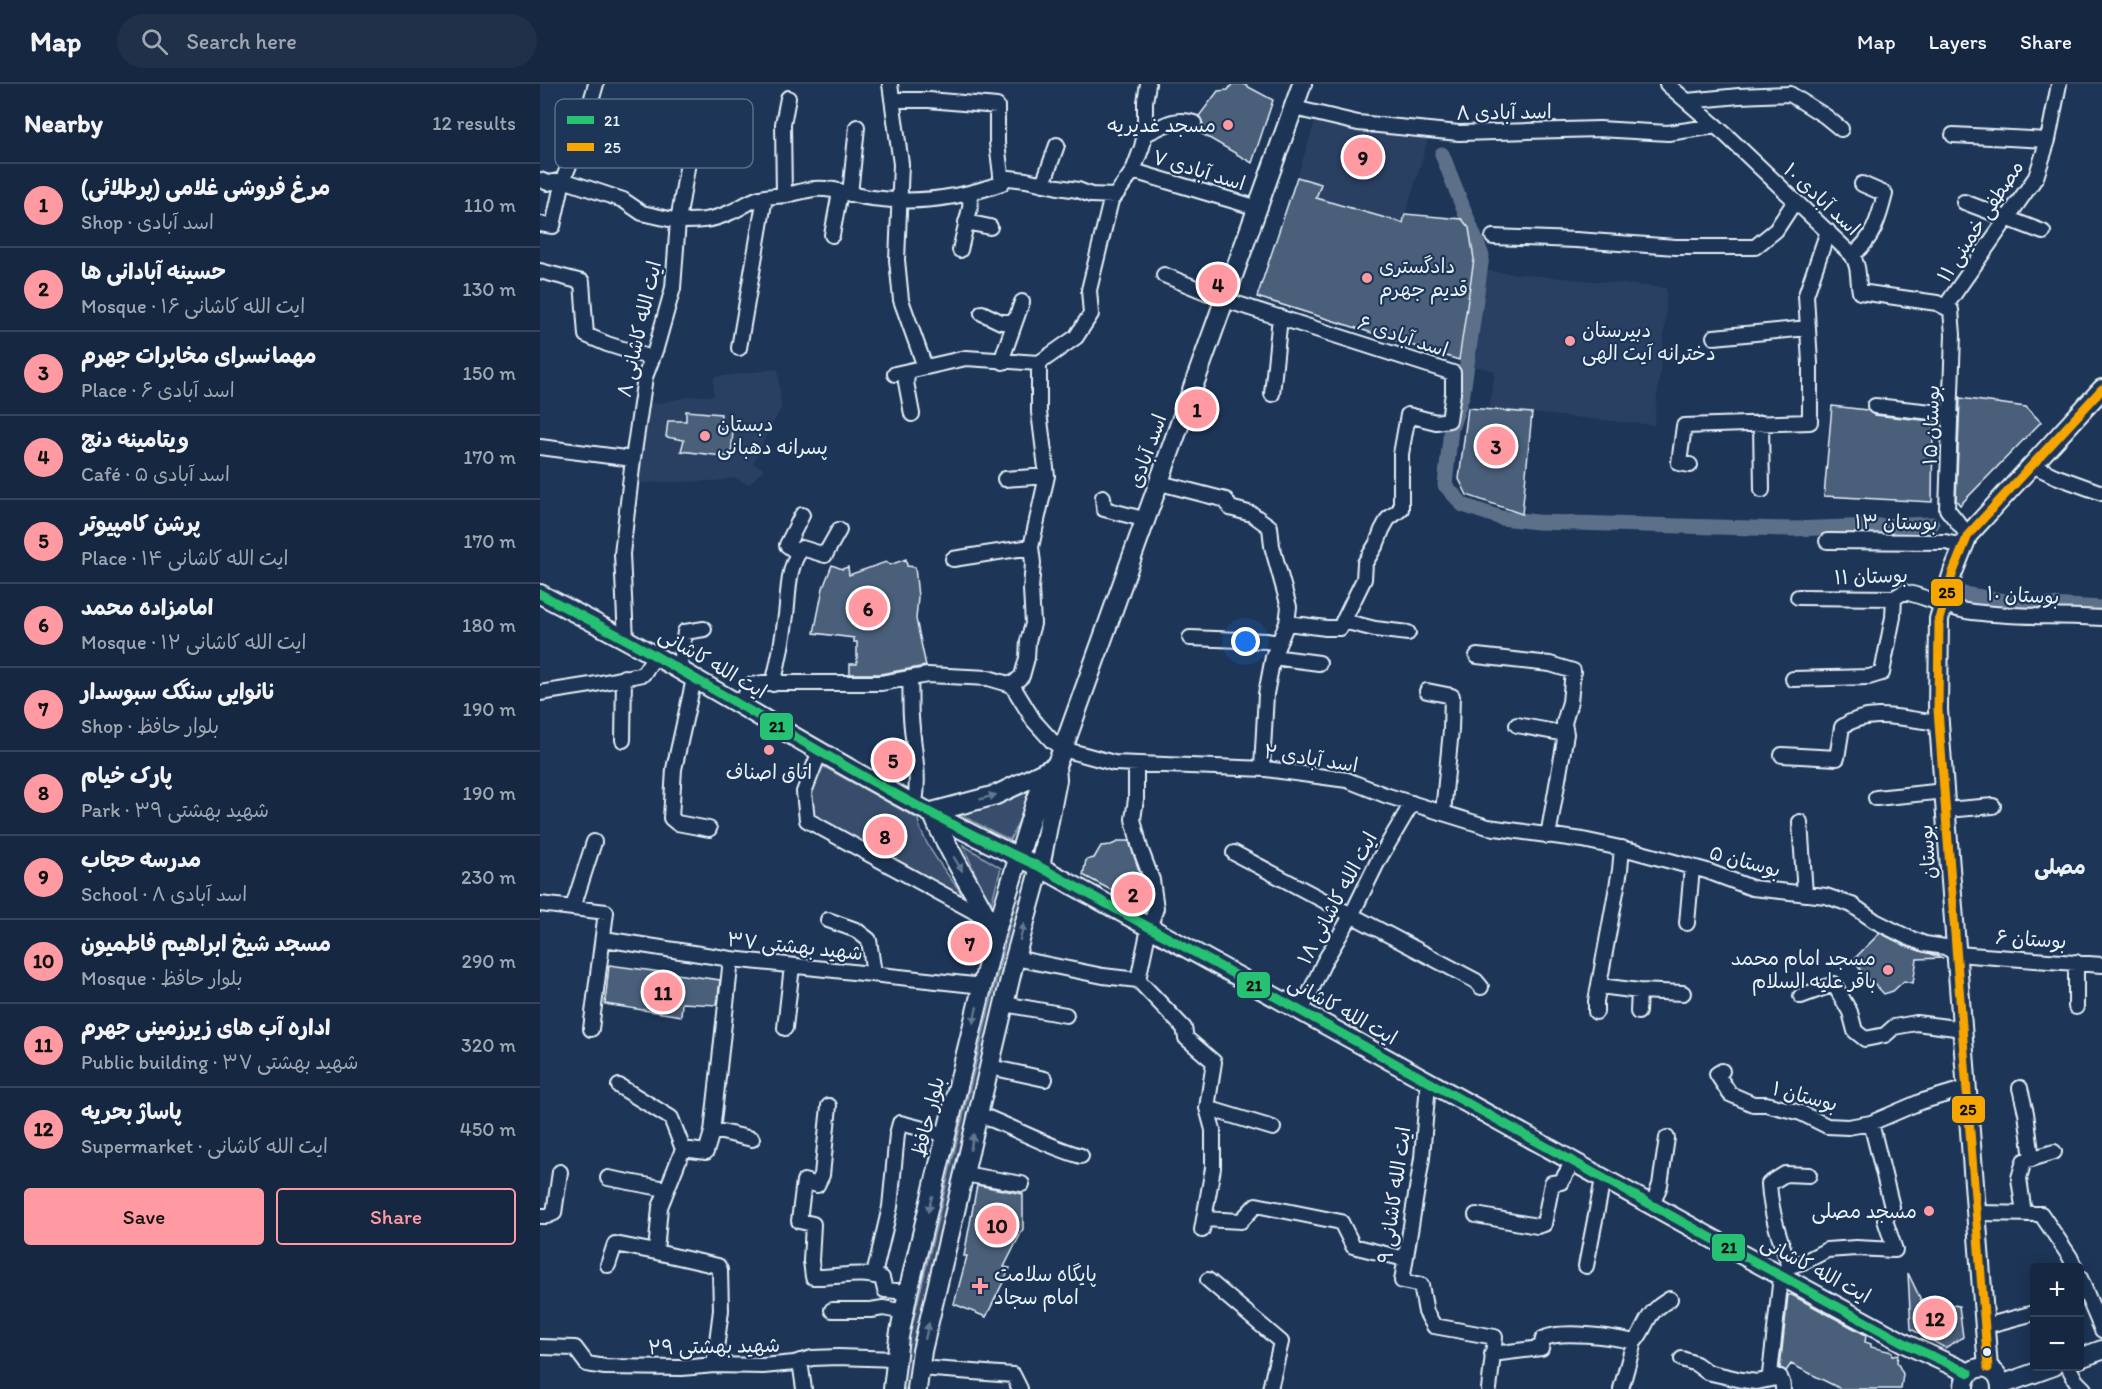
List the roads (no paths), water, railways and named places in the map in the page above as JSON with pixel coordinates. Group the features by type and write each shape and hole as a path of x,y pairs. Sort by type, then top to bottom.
{"main road":[{"name":"اسد آبادی","path":"1040,867 1058,780 1060,757 1302,84"},
{"name":"بوستان","path":"1988,1368 1939,723 1939,619 1966,540 2102,389"},
{"name":"ایت الله کاشانی","path":"540,594 656,656 820,751 1040,867 1652,1206 1785,1271 1967,1381"},
{"name":"اسد آبادی","path":"1018,857 1045,776 1060,757"},
{"path":"991,926 939,831 932,812 996,795 1060,757"},
{"name":"بلوار حافظ","path":"893,1389 908,1292 982,986 991,926 1018,857"},
{"path":"917,1389 922,1351 1015,958 1040,867"},
{"path":"2084,1356 2102,1350"},
{"path":"1967,1381 1980,1367 1988,1368 1998,1374 2001,1387 2041,1371"}],"street":[{"path":"592,99 596,84"},
{"path":"890,84 901,164 897,260 901,300 925,367"},
{"path":"1133,171 1145,134 1145,102 1148,84"},
{"name":"اسد آبادی ۱۰","path":"1667,84 1716,126 1852,255 1858,265 1860,292 1936,303 1948,308"},
{"name":"مصطفی خمینی ۱۱","path":"1948,308 2036,177 2048,140 2059,84"},
{"path":"1687,102 1739,96 1790,94 1818,111 1841,129"},
{"path":"784,195 783,123 788,98"},
{"path":"540,180 548,183 563,180 623,200 642,213 678,221 708,221 732,212 743,204 765,197 813,189 835,189 884,200 927,200 971,193 1002,183 997,143 997,106 929,100 892,100"},
{"name":"اسد آبادی ۸","path":"1294,108 1358,123 1459,133 1599,129 1668,133 1716,126"},
{"path":"1145,134 1171,121 1183,120 1194,123"},
{"path":"832,235 845,193 857,127"},
{"path":"1953,135 2048,140"},
{"path":"1043,184 1057,145"},
{"path":"540,224 553,226 568,168"},
{"name":"ایت الله کاشانی ۸","path":"626,640 622,554 633,459 645,377 673,288 678,221 687,168"},
{"name":"اسد آبادی ۷","path":"1112,196 1115,196 1133,171 1258,208"},
{"path":"912,414 906,382 901,373 966,358 1039,363 1077,337 1091,314 1089,290 1112,196 1091,195 1078,190 1001,177"},
{"path":"1852,255 1864,246 1879,217 1885,194 1862,184"},
{"path":"960,250 971,193"},
{"path":"740,348 765,197"},
{"path":"1492,237 1676,247 1755,247 1776,230 1795,201"},
{"path":"1964,202 2043,232"},
{"path":"966,222 990,227"},
{"path":"1690,465 1678,463 1684,426 1810,422 1806,295 1828,231"},
{"path":"540,271 582,282 586,335 651,358"},
{"name":"اسد آبادی ۶","path":"1164,275 1225,300 1453,373 1449,420 1436,422 1408,416 1401,454 1401,509 1388,519 1382,530 1365,563 1364,579 1343,621"},
{"path":"1003,362 1022,302"},
{"name":"بوستان ۱۵","path":"1948,308 1953,335 1947,509 1966,540"},
{"path":"982,313 1001,322 1016,322"},
{"path":"1272,394 1280,317"},
{"path":"1714,337 1808,328"},
{"path":"1012,685 1022,676 1033,624 1031,547 1047,476 1039,412 1039,363"},
{"path":"1875,406 1951,414"},
{"path":"1761,423 1762,490"},
{"path":"540,447 633,459"},
{"path":"2032,465 2102,494"},
{"path":"1005,479 1047,476"},
{"path":"1160,483 1226,500 1230,508 1252,514 1270,527 1272,546 1289,607 1287,623 1273,657 1266,694 1262,768"},
{"path":"1103,497 1104,509 1147,520"},
{"path":"798,553 787,545 802,515"},
{"path":"773,684 784,635 790,574 798,553 802,548 825,555 839,530"},
{"name":"بوستان ۱۳","path":"1827,541 1945,542 1966,540"},
{"path":"953,559 1031,547"},
{"name":"بوستان ۱۱","path":"1798,597 1894,598 1904,592 1918,595 1943,606"},
{"path":"1793,679 1869,677 1882,673 1893,617 1894,598"},
{"name":"بوستان ۱۰","path":"1943,606 1993,614 2102,618"},
{"path":"1287,623 1340,628 1343,621 1375,629 1408,633"},
{"path":"704,629 685,633 687,674 674,769 671,818 677,823 709,829"},
{"path":"1191,638 1279,643"},
{"path":"540,693 643,674 656,656"},
{"path":"1477,656 1550,664 1573,671 1570,702 1563,723 1566,734 1548,836"},
{"path":"1273,657 1319,663"},
{"path":"740,705 752,685 764,683 881,683 928,675 988,678 1012,685 1034,721 1052,741 1060,757"},
{"path":"623,740 624,677"},
{"path":"910,679 910,716 917,765 915,803"},
{"path":"1427,691 1452,696 1443,813"},
{"path":"1782,755 1836,758 1842,727 1851,720 1866,716 1939,723"},
{"path":"1517,725 1566,734"},
{"path":"820,751 804,792 807,819 991,926"},
{"name":"اسد آبادی ۲","path":"1060,757 1136,765 1262,768 1347,780 1488,827 1548,836"},
{"path":"1136,765 1136,799 1133,819 1140,848 1152,880 1156,908 1149,928 1138,980"},
{"path":"1876,798 1945,791"},
{"name":"ایت الله کاشانی ۱۸","path":"1301,1012 1324,962 1412,803"},
{"path":"1946,810 1993,806"},
{"path":"1800,822 1805,894"},
{"name":"بوستان ۵","path":"1548,836 1622,848 1692,867 1752,888 1826,896 1852,905 1891,930 1925,944 1945,947 1957,954"},
{"path":"573,907 594,842"},
{"path":"1596,1012 1622,848"},
{"path":"1234,853 1476,981 1481,987"},
{"path":"1687,923 1692,867"},
{"path":"540,904 606,912 591,1029"},
{"path":"828,920 856,930 869,940 874,974"},
{"name":"شهید بهشتی ۳۷","path":"604,939 731,959 982,986"},
{"name":"بوستان ۶","path":"1957,954 2102,965"},
{"path":"1015,958 1103,976 1138,980 1184,1028 1186,1038 1214,1062 1207,1108 1213,1130 1213,1168 1203,1224 1241,1221 1256,1205 1341,1222 1353,1246 1406,1259"},
{"path":"683,1149 706,1152 712,1132 731,959"},
{"path":"2076,962 2076,1007"},
{"path":"785,1028 792,966"},
{"path":"1801,996 1834,984 1850,1012 1855,1031 1865,1039 1884,1035 1894,1027 1916,1023 1963,1029"},
{"path":"1600,986 1639,992 1683,993"},
{"path":"1638,1012 1639,992"},
{"path":"1004,1004 1066,1015"},
{"path":"990,1067 1045,1079"},
{"name":"بوستان ۱","path":"1722,1071 1717,1074 1730,1094 1753,1104 1766,1104 1801,1113 1827,1126 1871,1124 1920,1102 1967,1088"},
{"name":"ایت الله کاشانی ۹","path":"1428,1083 1422,1158 1402,1281 1421,1285 1426,1312 1434,1326 1495,1337 1492,1354"},
{"path":"619,1086 671,1118 683,1149 660,1207 656,1252"},
{"path":"2020,1088 2032,1159"},
{"path":"829,1106 822,1175 817,1185 804,1181 802,1187 799,1221 813,1224 811,1261 813,1277 852,1273 874,1275 882,1278 885,1290 908,1292"},
{"path":"1207,1108 1273,1128"},
{"path":"978,1114 1055,1148 1081,1156"},
{"path":"874,1275 890,1207 900,1123 947,1135"},
{"path":"1785,1271 1827,1250 1856,1248 1895,1250 1886,1220 1892,1207 1871,1124"},
{"path":"712,1132 752,1139"},
{"path":"1652,1206 1660,1185 1667,1138"},
{"path":"2024,1214 2019,1179 2024,1161 2054,1152"},
{"path":"1476,1215 1537,1226 1544,1224 1552,1183 1561,1182 1573,1162"},
{"path":"540,1216 554,1213 560,1172"},
{"path":"964,1174 1022,1184"},
{"path":"1782,1383 1770,1374 1785,1271 1770,1205 1769,1184 1785,1174 1809,1175"},
{"path":"608,1178 666,1189"},
{"path":"1586,1266 1603,1179"},
{"path":"1977,1213 2041,1214 2073,1263"},
{"path":"608,1265 615,1244 717,1266 720,1270 721,1310 714,1365"},
{"path":"1208,1280 1281,1342 1270,1389"},
{"path":"2084,1289 2102,1330"},
{"path":"1621,1389 1634,1342 1642,1333 1649,1316 1670,1299"},
{"path":"832,1310 883,1308 905,1312"},
{"path":"1985,1326 2030,1314"},
{"path":"1489,1389 1492,1354 1541,1348 1543,1339 1548,1336 1615,1337 1634,1342"},
{"name":"شهید بهشتی ۲۹","path":"540,1347 575,1348 587,1364 605,1367 763,1366 838,1356 896,1359"},
{"path":"1682,1359 1707,1372 1742,1380 1782,1383"},
{"path":"800,1361 804,1389"},
{"path":"920,1368 1013,1375 1020,1389"},
{"path":"2071,1371 2084,1389"}],"waterway":[{"path":"1442,154 1482,256 1463,393 1451,429 1445,485 1463,505 1501,518 1537,522 1791,529 1932,524"},
{"path":"1963,594 2017,603 2102,608"}],"place":[{"name":"مسجد غدیریه","path":"1228,125"},
{"name":"مدرسه حجاب","path":"1363,157"},
{"name":"دادگستری قدیم جهرم","path":"1367,278"},
{"name":"ویتامینه دنج","path":"1218,284"},
{"name":"دبیرستان دخترانه آیت الهی","path":"1570,341"},
{"name":"(مرغ فروشی غلامی (پرطلائی","path":"1197,409"},
{"name":"دبستان پسرانه دهبانی","path":"705,436"},
{"name":"مهمانسرای مخابرات جهرم","path":"1496,446"},
{"name":"امامزاده محمد","path":"868,608"},
{"name":"اتاق اصناف","path":"769,750"},
{"name":"پرشن کامپیوتر","path":"893,760"},
{"name":"پارک خیام","path":"885,836"},
{"name":"حسینه آبادانی ها","path":"1133,894"},
{"name":"نانوایی سنگک سبوسدار","path":"970,943"},
{"name":"مسجد امام محمد باقر علیه السلام","path":"1888,970"},
{"name":"اداره آب های زیرزمینی جهرم","path":"663,992"},
{"name":"مسجد مصلی","path":"1929,1211"},
{"name":"مسجد شیخ ابراهیم فاطمیون","path":"997,1225"},
{"name":"پایگاه سلامت امام سجاد","path":"980,1286"},
{"name":"پاساژ بحریه","path":"1935,1318"}],"district":[{"name":"مصلی","path":"2060,866"}]}
